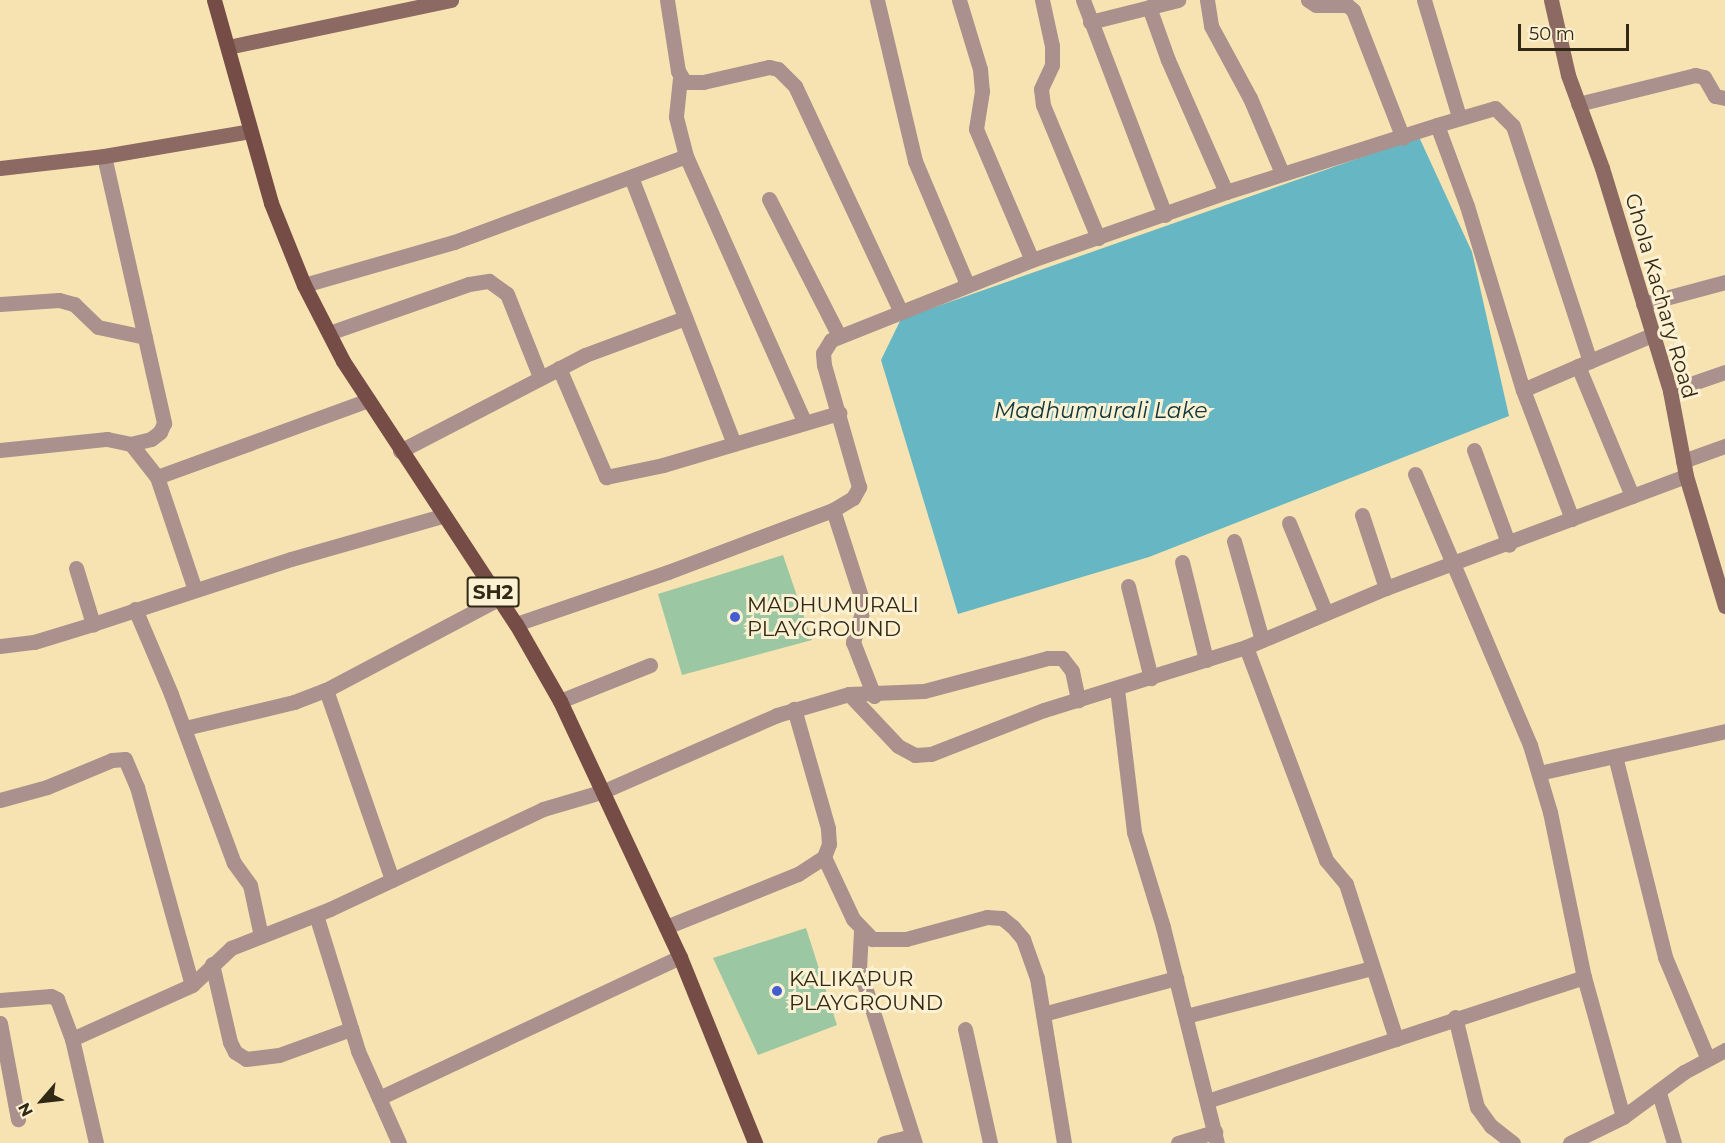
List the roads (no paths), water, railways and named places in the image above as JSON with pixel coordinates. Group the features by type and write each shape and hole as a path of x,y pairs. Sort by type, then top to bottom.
{"main road":[{"name":"SH2","path":"214,0 271,203 304,285 368,400 442,516 516,624 560,700 680,957 755,1143"}],"street":[{"path":"228,47 451,0"},
{"path":"667,0 680,78 676,117 686,156 805,423"},
{"path":"877,0 915,161 967,284"},
{"path":"959,0 980,69 982,91 976,129 1032,260"},
{"path":"1042,0 1052,46 1052,65 1041,89 1043,105 1098,238"},
{"path":"1083,0 1165,215"},
{"path":"1090,22 1178,0"},
{"path":"1207,0 1211,26 1250,98 1282,174"},
{"path":"1308,0 1316,5 1341,2 1353,10 1403,138"},
{"path":"1424,0 1459,117"},
{"name":"Ghola Kachary Road","path":"1551,0 1578,104 1670,390 1685,469 1725,606"},
{"path":"1149,7 1226,192"},
{"path":"680,78 694,84 769,68 788,77 865,229 900,310"},
{"path":"1578,104 1695,75 1704,77 1715,96 1725,98"},
{"path":"516,624 833,510 853,498 859,487 823,353 831,340 967,284 1226,192 1403,138 1459,117 1495,108 1513,126 1584,363 1632,496"},
{"path":"1437,125 1523,390 1572,519"},
{"path":"0,168 104,156 250,131"},
{"path":"0,450 107,439 132,444 151,439 160,432 164,423 104,156"},
{"path":"304,285 404,259 686,156"},
{"path":"631,177 734,444"},
{"path":"769,199 839,336"},
{"path":"329,333 480,280 489,281 507,294 540,377"},
{"path":"1643,304 1725,282"},
{"path":"0,304 59,300 74,304 98,327 145,337"},
{"path":"400,451 559,368 685,318"},
{"path":"1523,390 1652,335"},
{"path":"559,368 606,477 663,465 839,413"},
{"path":"1670,390 1725,372"},
{"path":"157,477 368,400"},
{"path":"132,444 157,477 195,590"},
{"path":"849,694 898,746 915,755 931,754 1077,700 1246,647 1386,588 1509,545 1632,496 1725,446"},
{"path":"1474,450 1509,545"},
{"path":"1415,474 1503,675 1539,773 1584,977 1623,1117"},
{"path":"833,510 864,606 853,642 874,696"},
{"path":"1362,515 1386,588"},
{"path":"0,646 34,642 195,590 442,516"},
{"path":"1289,523 1326,613"},
{"path":"1234,541 1262,640"},
{"path":"1182,562 1206,660"},
{"path":"76,568 93,624"},
{"path":"1128,586 1151,678"},
{"path":"185,728 294,702 326,690 498,599"},
{"path":"135,609 185,728 234,863 250,885 261,936"},
{"path":"1246,647 1326,860 1347,884 1371,968 1396,1039"},
{"path":"72,1039 192,985 207,975 212,964 231,948 316,915 543,808 604,791 794,709 849,694 874,696 924,692 1048,658 1062,658 1072,671 1077,700"},
{"path":"560,700 650,665"},
{"path":"1117,689 1134,832 1176,978 1216,1137 1178,1143"},
{"path":"326,690 392,880"},
{"path":"666,927 798,874 824,857 829,844 828,828 794,709"},
{"path":"1539,773 1725,731"},
{"path":"1615,756 1665,957 1707,1057"},
{"path":"0,800 47,787 112,760 125,759 138,787 170,915 192,985"},
{"path":"824,857 861,931 859,968 913,1139 884,1143"},
{"path":"316,915 351,1029 399,1143"},
{"path":"861,931 884,942 972,919 1002,918 1023,939 1032,960 1043,1014 1064,1143"},
{"path":"379,1098 680,957"},
{"path":"212,964 230,1042 235,1053 246,1059 279,1055 351,1029"},
{"path":"1186,1016 1371,968"},
{"path":"1207,1101 1396,1039 1455,1017 1584,977"},
{"path":"1043,1014 1176,978"},
{"path":"0,1000 51,996 57,999 72,1039 96,1143"},
{"path":"1455,1017 1477,1107 1491,1126 1513,1143"},
{"path":"0,1023 18,1119"},
{"path":"965,1029 990,1143"},
{"path":"1569,1143 1623,1117 1707,1057 1725,1050"},
{"path":"1659,1093 1674,1143"}],"water":[{"name":"Madhumurali Lake","path":"1419,137 1472,252 1509,416 1149,557 958,614 881,360 901,319"}],"place":[{"name":"MADHUMURALI PLAYGROUND","path":"735,617"},
{"name":"KALIKAPUR PLAYGROUND","path":"777,991"}]}
